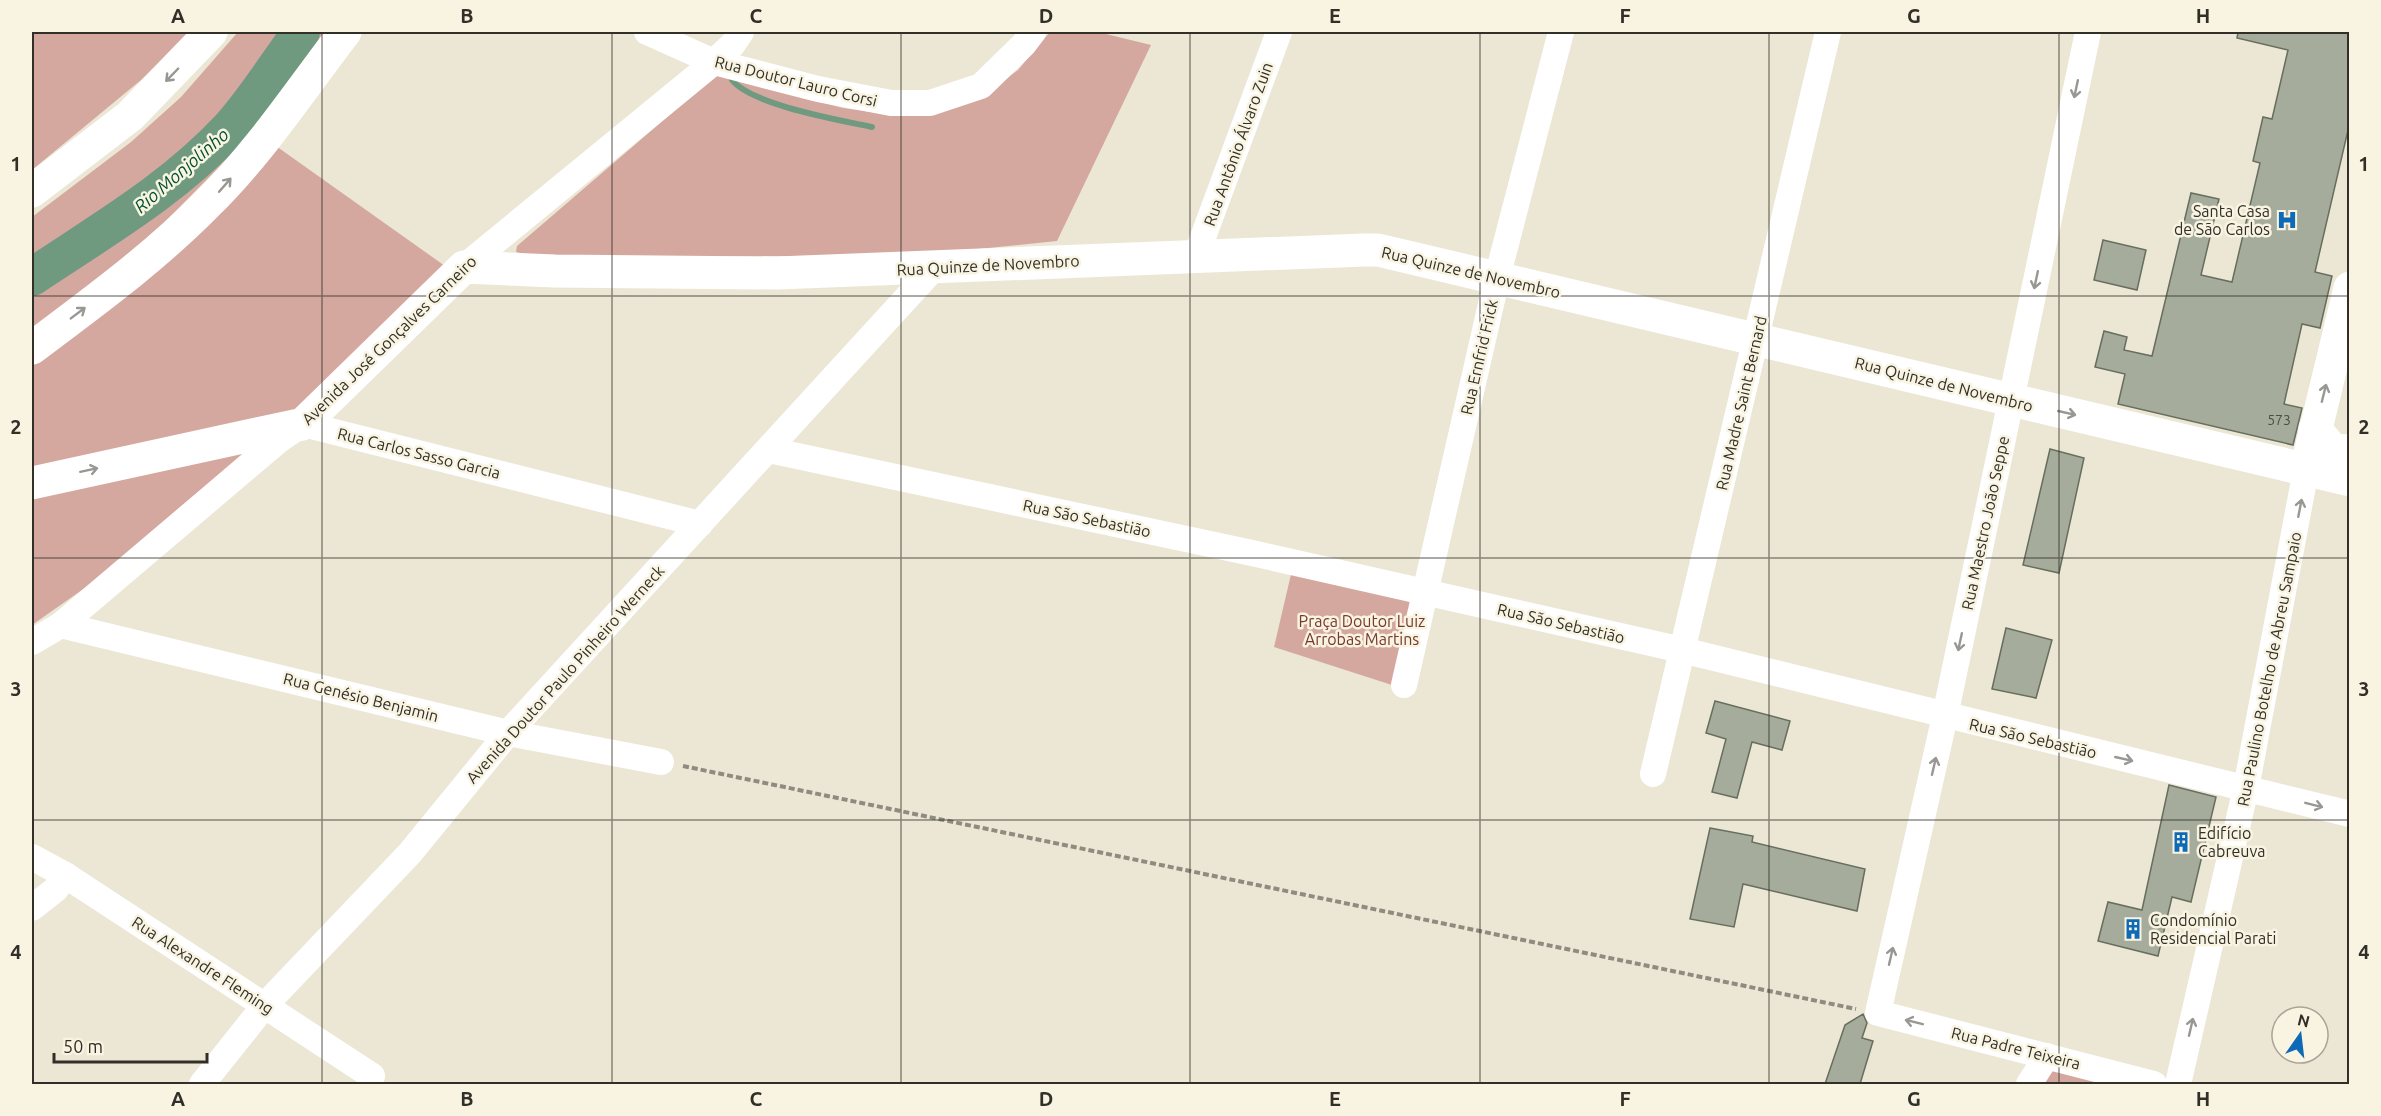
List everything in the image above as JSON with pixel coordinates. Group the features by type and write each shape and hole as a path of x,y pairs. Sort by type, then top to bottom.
{"main road":[{"path":"32,191 130,116 211,32"},
{"path":"32,348 161,249 210,202 278,121 345,32"},
{"name":"Rua Quinze de Novembro","path":"464,267 555,271 766,273 1378,250 2349,480"},
{"name":"Avenida José Gonçalves Carneiro","path":"303,424 464,267"},
{"name":"Rua Paulino Botelho de Abreu Sampaio","path":"2306,470 2349,288"},
{"name":"Rua Carlos Sasso Garcia","path":"32,483 303,424"},
{"path":"2315,429 2333,450 2349,451"}],"street":[{"name":"Rua Doutor Lauro Corsi","path":"647,32 714,62 855,98 891,103 930,103 981,86 1024,44 1033,32"},
{"name":"Avenida José Gonçalves Carneiro","path":"464,267 714,62 733,44 741,32"},
{"name":"Rua Antônio Álvaro Zuin","path":"1196,256 1279,32"},
{"name":"Rua Ernfrid Frick","path":"1404,685 1497,278 1561,32"},
{"name":"Rua Madre Saint Bernard","path":"1653,774 1828,32"},
{"name":"Rua Maestro João Seppe","path":"1878,1013 1945,716 2088,32"},
{"name":"Avenida Doutor Paulo Pinheiro Werneck","path":"202,1084 265,1005 410,853 508,733 934,268"},
{"name":"Avenida José Gonçalves Carneiro","path":"32,642 62,625 279,440 303,424"},
{"name":"Rua Carlos Sasso Garcia","path":"303,424 700,524"},
{"name":"Rua São Sebastião","path":"769,450 1682,650 2349,814"},
{"name":"Rua Paulino Botelho de Abreu Sampaio","path":"2178,1084 2246,788 2306,470"},
{"name":"Rua Genésio Benjamin","path":"62,625 508,733 661,762"},
{"name":"Rua Alexandre Fleming","path":"32,857 65,875 372,1076"},
{"path":"32,908 57,889 65,875"},
{"name":"Rua Padre Teixeira","path":"1878,1013 2154,1084"},
{"path":"2029,1084 2047,1056"}],"path":[{"path":"661,762 1878,1013"}],"green space":[{"path":"32,32 190,32 141,80 32,170"},
{"path":"238,32 329,32 232,154 152,235 32,332 32,217 131,142 181,97"},
{"path":"1050,32 1098,32 1151,45 1057,241 919,255 541,258 516,252 517,246 716,75 843,108 892,115 987,93 1018,70"},
{"path":"276,146 445,266 300,410 32,477 32,366 133,290"},
{"path":"248,449 99,578 32,625 32,493"},
{"name":"Praça Doutor Luiz Arrobas Martins","path":"1292,570 1409,599 1413,604 1395,686 1274,647"},
{"path":"2051,1063 2132,1084 2038,1084"}],"building":[{"name":"Santa Casa de São Carlos","path":"2238,32 2349,32 2349,126 2315,272 2332,276 2320,328 2302,324 2284,404 2302,408 2293,445 2118,404 2125,374 2095,367 2104,331 2127,337 2124,350 2152,356 2191,193 2219,199 2201,275 2232,282 2260,163 2253,161 2263,117 2272,119 2288,50 2237,38"},
{"path":"2103,240 2146,250 2137,290 2094,280"},
{"path":"2050,449 2084,458 2059,573 2023,565"},
{"path":"2006,628 2052,640 2036,698 1992,689"},
{"path":"1715,701 1790,721 1782,750 1752,742 1737,798 1712,792 1726,739 1706,733"},
{"name":"Edifício Cabreuva","path":"2169,785 2216,797 2191,902 2172,897 2158,956 2098,941 2108,902 2142,910"},
{"path":"1710,828 1753,836 1752,842 1865,869 1857,911 1743,884 1734,927 1690,919"},
{"path":"1863,1014 1867,1023 1862,1038 1873,1041 1860,1084 1825,1084 1845,1025"}],"waterway":[{"name":"Rio Monjolinho","path":"32,277 135,208 207,151 249,105 301,32"},
{"path":"732,80 742,89 776,104 818,116 872,127"}],"place":[{"name":"Santa Casa de São Carlos","path":"2287,220"},
{"name":"Edifício Cabreuva","path":"2181,842"},
{"name":"Condomínio Residencial Parati","path":"2133,929"}]}
